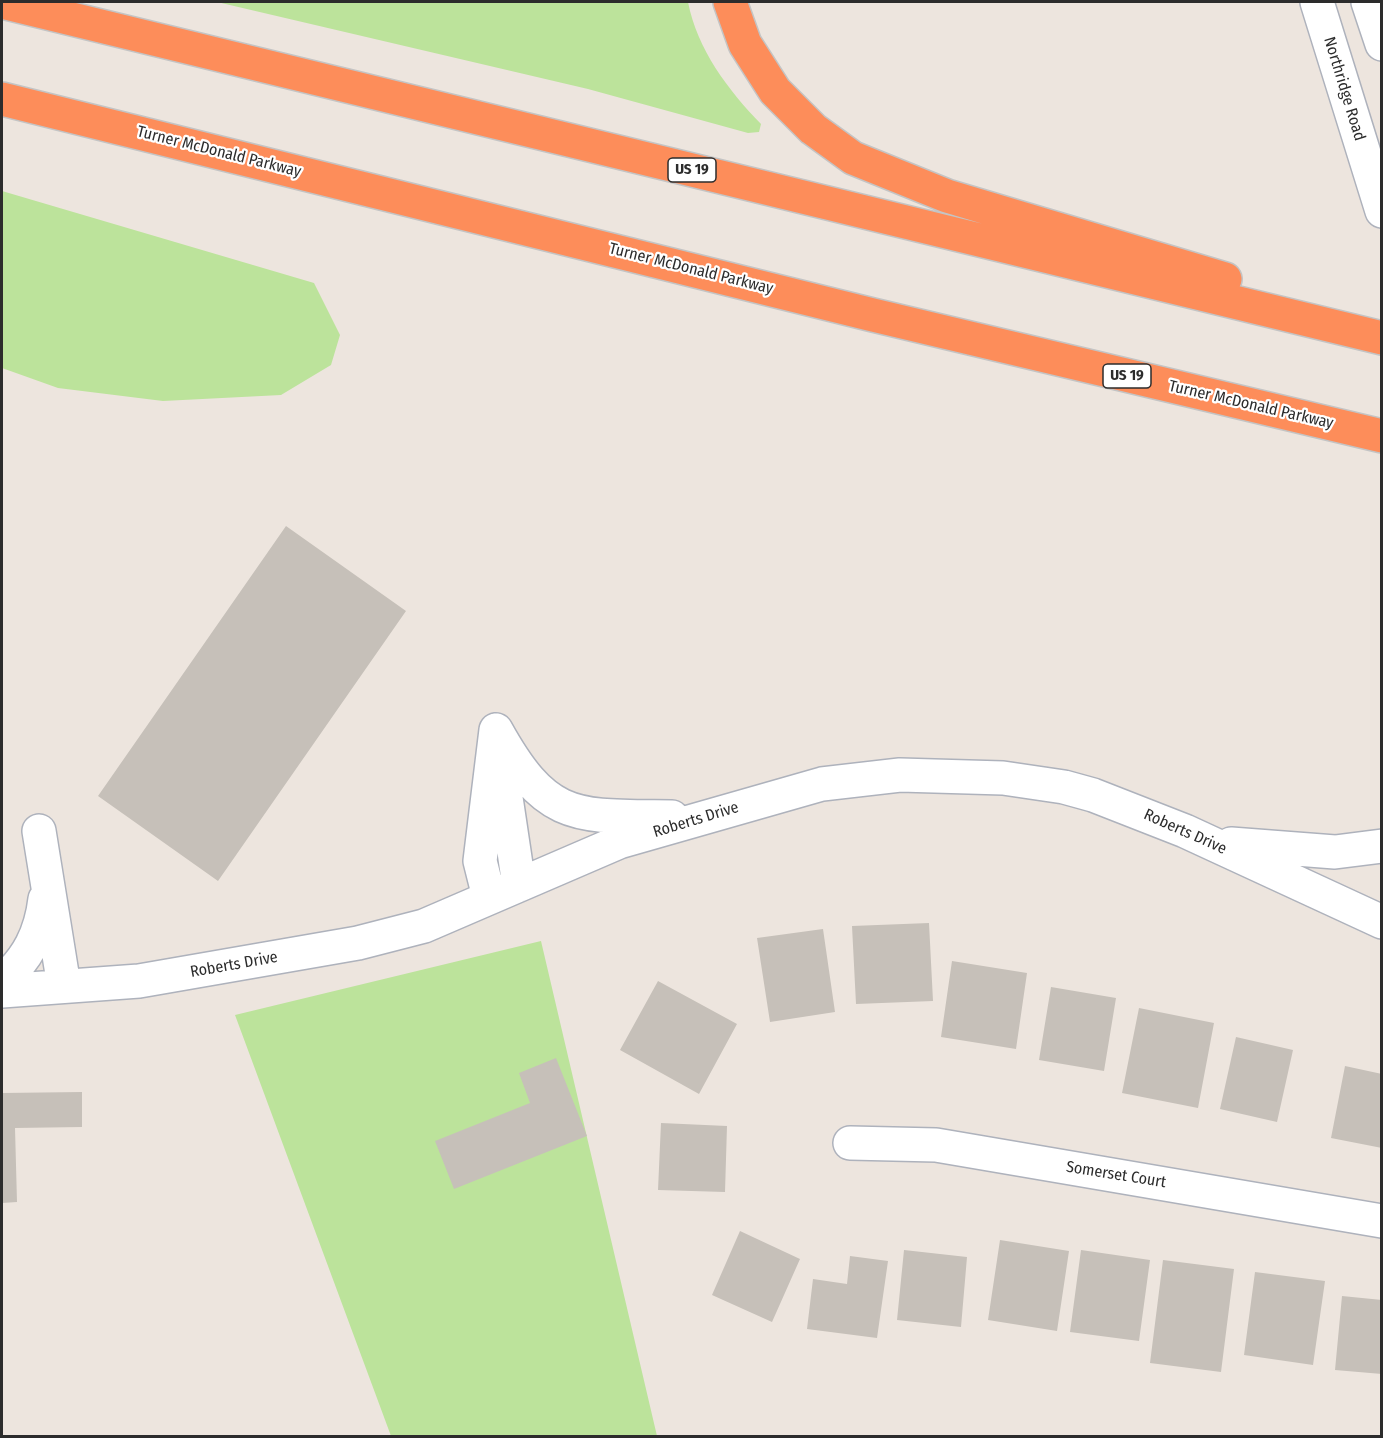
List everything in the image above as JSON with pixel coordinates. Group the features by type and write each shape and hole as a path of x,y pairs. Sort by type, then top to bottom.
{"highway":[{"name":"US 19","path":"2,2 1382,338"},
{"path":"730,2 745,44 775,91 813,129 853,158 947,195 1382,326"},
{"name":"Turner McDonald Parkway","path":"2,99 873,315 1382,436"},
{"path":"873,315 1382,455"}],"street":[{"name":"Northridge Road","path":"1317,2 1382,211"},
{"path":"1368,2 1382,44"},
{"path":"496,730 526,779 561,807 606,816 707,817"},
{"path":"496,730 519,885"},
{"path":"489,897 480,861 496,730"},
{"name":"Roberts Drive","path":"2,991 149,979 358,943 424,926 619,842 822,784 900,775 968,775 1033,781 1093,795 1153,817 1382,922"},
{"path":"39,831 64,986"},
{"path":"1205,841 1317,852 1354,851 1382,846"},
{"path":"2,981 26,957 34,942 45,901 46,873"},
{"name":"Somerset Court","path":"850,1143 936,1145 1382,1221"}],"green space":[{"path":"217,2 688,2 692,19 706,52 726,83 761,124 759,132 748,133 588,89"},
{"path":"2,191 314,283 340,335 331,365 281,395 163,401 58,388 2,368"},
{"path":"541,941 657,1436 391,1436 235,1015"}],"building":[{"path":"286,526 406,611 218,881 98,796"},
{"path":"929,923 933,1001 856,1004 852,926"},
{"path":"823,929 835,1012 770,1022 757,938"},
{"path":"952,961 1027,973 1016,1049 941,1037"},
{"path":"658,981 737,1024 699,1094 620,1050"},
{"path":"1051,987 1116,998 1104,1071 1039,1060"},
{"path":"1139,1008 1214,1023 1198,1108 1122,1093"},
{"path":"1236,1037 1293,1050 1277,1122 1220,1109"},
{"path":"556,1058 587,1136 454,1189 435,1141 530,1103 519,1073"},
{"path":"1345,1066 1382,1074 1382,1148 1331,1138"},
{"path":"82,1092 82,1127 15,1128 17,1202 2,1203 2,1093"},
{"path":"661,1123 727,1126 725,1192 658,1190"},
{"path":"740,1231 800,1259 772,1322 712,1295"},
{"path":"1000,1240 1069,1251 1057,1331 988,1320"},
{"path":"904,1250 967,1257 961,1327 897,1320"},
{"path":"1081,1250 1150,1260 1139,1341 1070,1332"},
{"path":"850,1256 888,1261 877,1338 807,1329 813,1279 847,1284"},
{"path":"1163,1260 1234,1269 1221,1372 1150,1363"},
{"path":"1255,1272 1325,1281 1313,1365 1244,1355"},
{"path":"1342,1296 1382,1300 1382,1374 1335,1370"}]}
